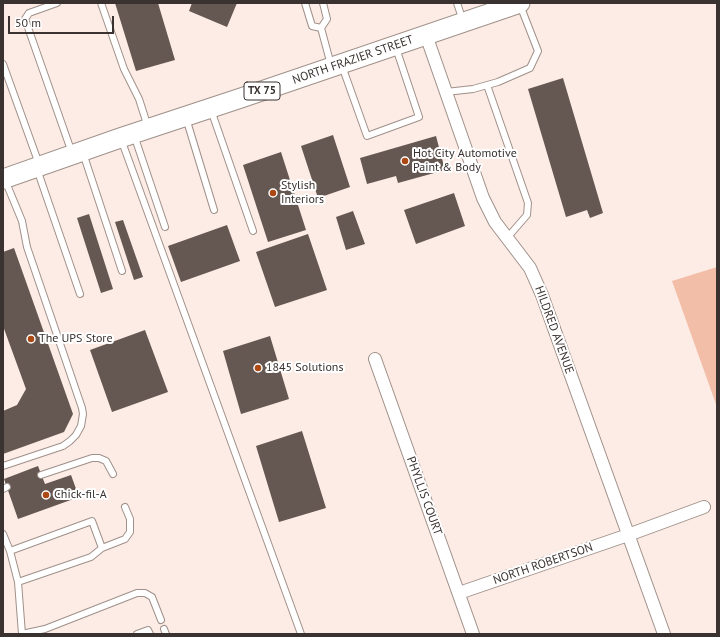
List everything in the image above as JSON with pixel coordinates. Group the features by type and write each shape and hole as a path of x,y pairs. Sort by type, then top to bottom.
{"main road":[{"name":"NORTH FRAZIER STREET","path":"4,179 134,133 337,66 520,3"}],"street":[{"name":"HILDRED AVENUE","path":"426,35 482,198 495,222 530,268 542,296 664,634"},
{"name":"PHYLLIS COURT","path":"375,359 473,634"},
{"name":"NORTH ROBERTSON","path":"459,593 628,535 704,507"}],"lane":[{"path":"57,3 29,12 25,19 78,153 122,271"},
{"path":"101,3 124,69 139,99 134,133 165,227"},
{"path":"305,3 312,26 321,28"},
{"path":"321,28 327,19 323,3"},
{"path":"457,3 464,22"},
{"path":"446,92 473,89 498,82 530,68 538,51 520,3"},
{"path":"321,28 367,136 419,118 395,46"},
{"path":"3,64 80,294"},
{"path":"487,85 528,203 527,215 507,238"},
{"path":"210,108 253,231"},
{"path":"186,116 214,210"},
{"path":"134,133 301,634"},
{"path":"3,466 63,446 70,442 81,426 83,414 27,247 22,221 4,179"},
{"path":"41,475 92,458 98,458 106,461 113,474"},
{"path":"18,582 91,557 102,548 124,539 130,532 130,519 125,507"},
{"path":"10,551 92,522 102,548"},
{"path":"3,534 10,551 18,582 22,634 45,629 137,593 145,593 152,597 161,620"},
{"path":"137,634 148,630 150,634"}],"shaded area":[{"path":"717,267 717,407 672,281"}],"building":[{"path":"115,3 158,3 175,60 136,71"},
{"path":"192,3 237,3 227,27 189,11"},
{"path":"563,78 603,213 590,218 587,210 566,217 528,89"},
{"path":"333,135 350,187 318,198 301,146"},
{"path":"436,136 445,170 398,183 396,176 367,184 360,158"},
{"path":"281,152 306,230 268,242 243,165"},
{"path":"454,193 465,226 416,244 404,210"},
{"path":"353,211 365,244 346,250 336,217"},
{"path":"89,214 113,289 101,293 77,218"},
{"path":"123,220 143,277 134,280 115,222"},
{"path":"227,225 240,261 181,282 168,246"},
{"path":"308,234 327,290 275,307 256,252"},
{"path":"14,248 73,414 64,432 3,454 3,411 17,405 26,389 3,326 3,252"},
{"path":"145,330 168,392 112,412 90,350"},
{"path":"270,336 289,399 241,414 223,351"},
{"path":"302,431 326,508 279,522 256,446"},
{"path":"38,466 45,484 71,475 79,497 18,519 4,479"}],"place":[{"name":"Hot City Automotive Paint & Body","path":"405,161"},
{"name":"Stylish Interiors","path":"273,193"},
{"name":"The UPS Store","path":"31,339"},
{"name":"1845 Solutions","path":"258,368"},
{"name":"Chick-fil-A","path":"46,495"}]}
